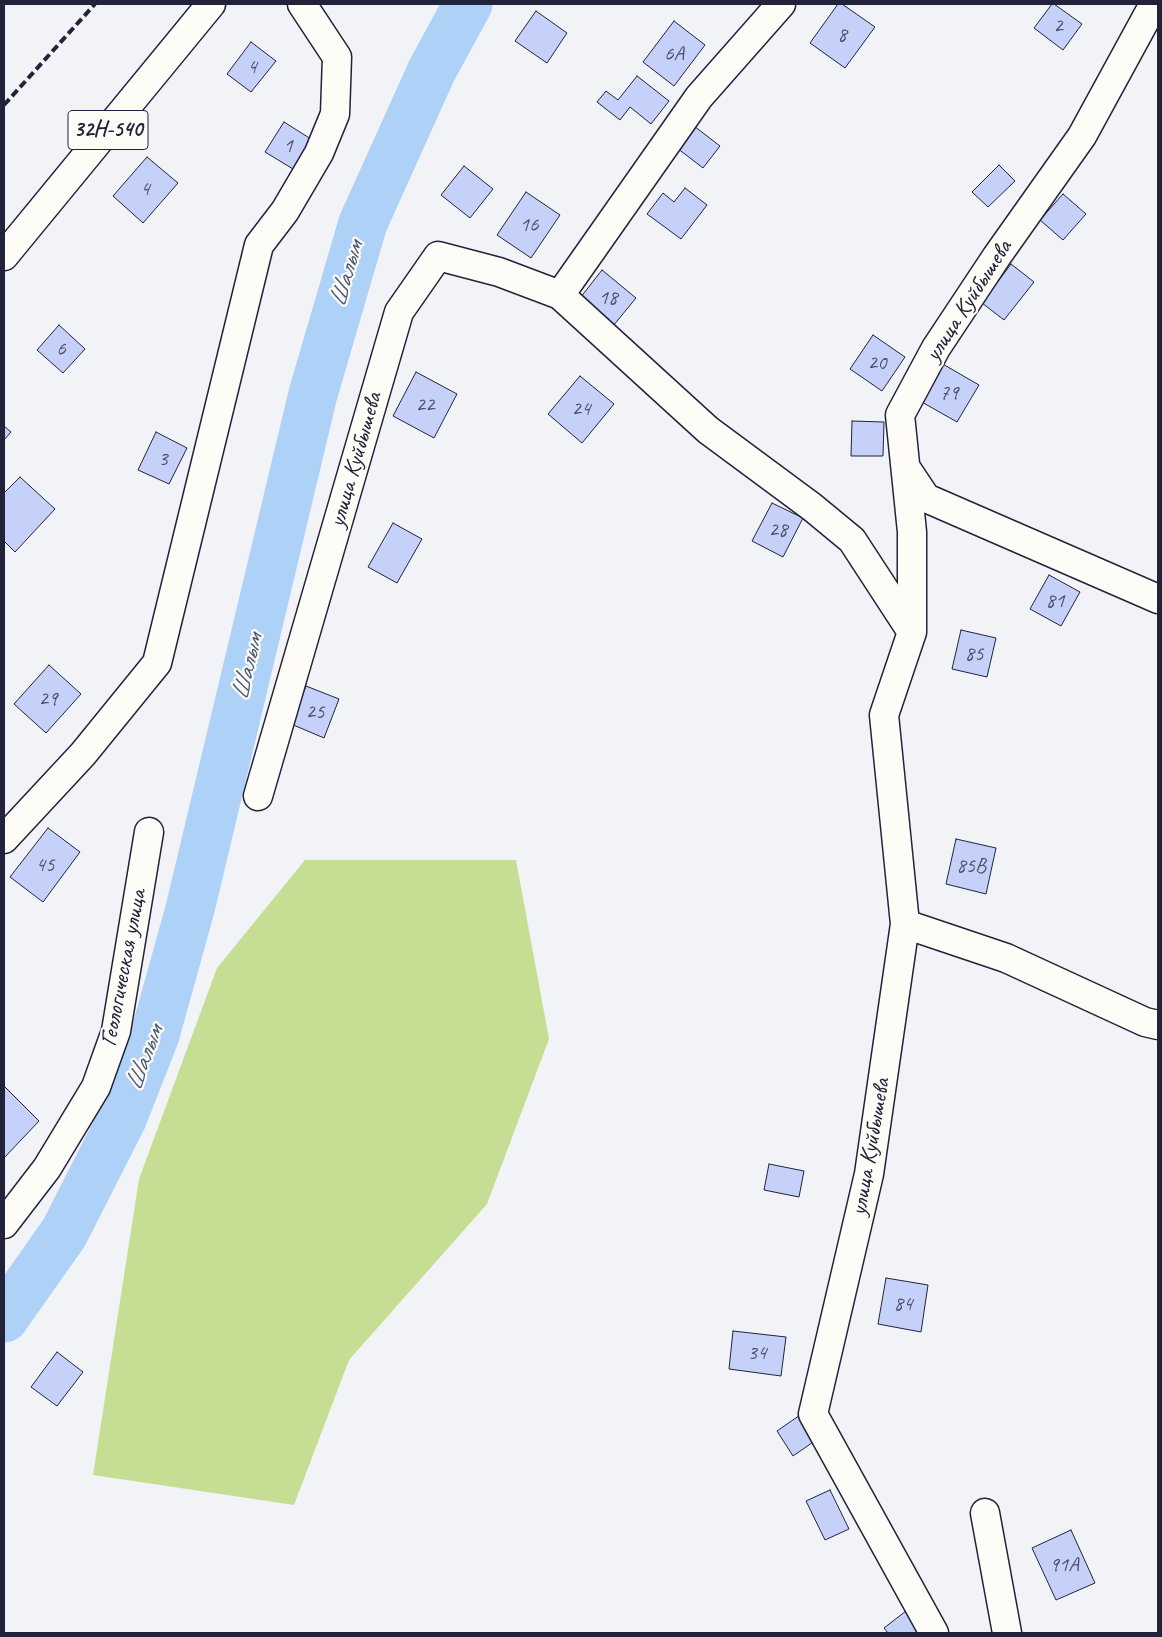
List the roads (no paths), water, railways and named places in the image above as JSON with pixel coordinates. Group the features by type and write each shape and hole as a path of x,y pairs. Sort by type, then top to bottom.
{"street":[{"name":"32Н-540","path":"4,256 211,4"},
{"path":"5,836 83,754 157,663 259,245 285,211 314,162 335,114 337,57 302,4"},
{"path":"560,295 699,97 781,4"},
{"name":"улица Куйбышева","path":"934,1633 813,1414 869,1174 905,924 884,715 912,632 912,532 900,415 936,348 997,256 1082,136 1154,4"},
{"name":"улица Куйбышева","path":"258,796 399,312 438,256 499,272 560,295 708,430 812,507 852,540 912,632"},
{"path":"905,467 926,498 1158,599"},
{"name":"Геологическая улица","path":"4,1224 47,1168 96,1087 116,1031 149,832"},
{"path":"905,924 1006,958 1144,1022 1158,1025"},
{"path":"985,1513 1007,1633"}],"waterway":[{"name":"Шалым","path":"4,1318 64,1233 122,1119 155,1035 190,909 313,394 363,223 432,70 468,4"}],"railway":[{"path":"4,105 95,4"}]}
